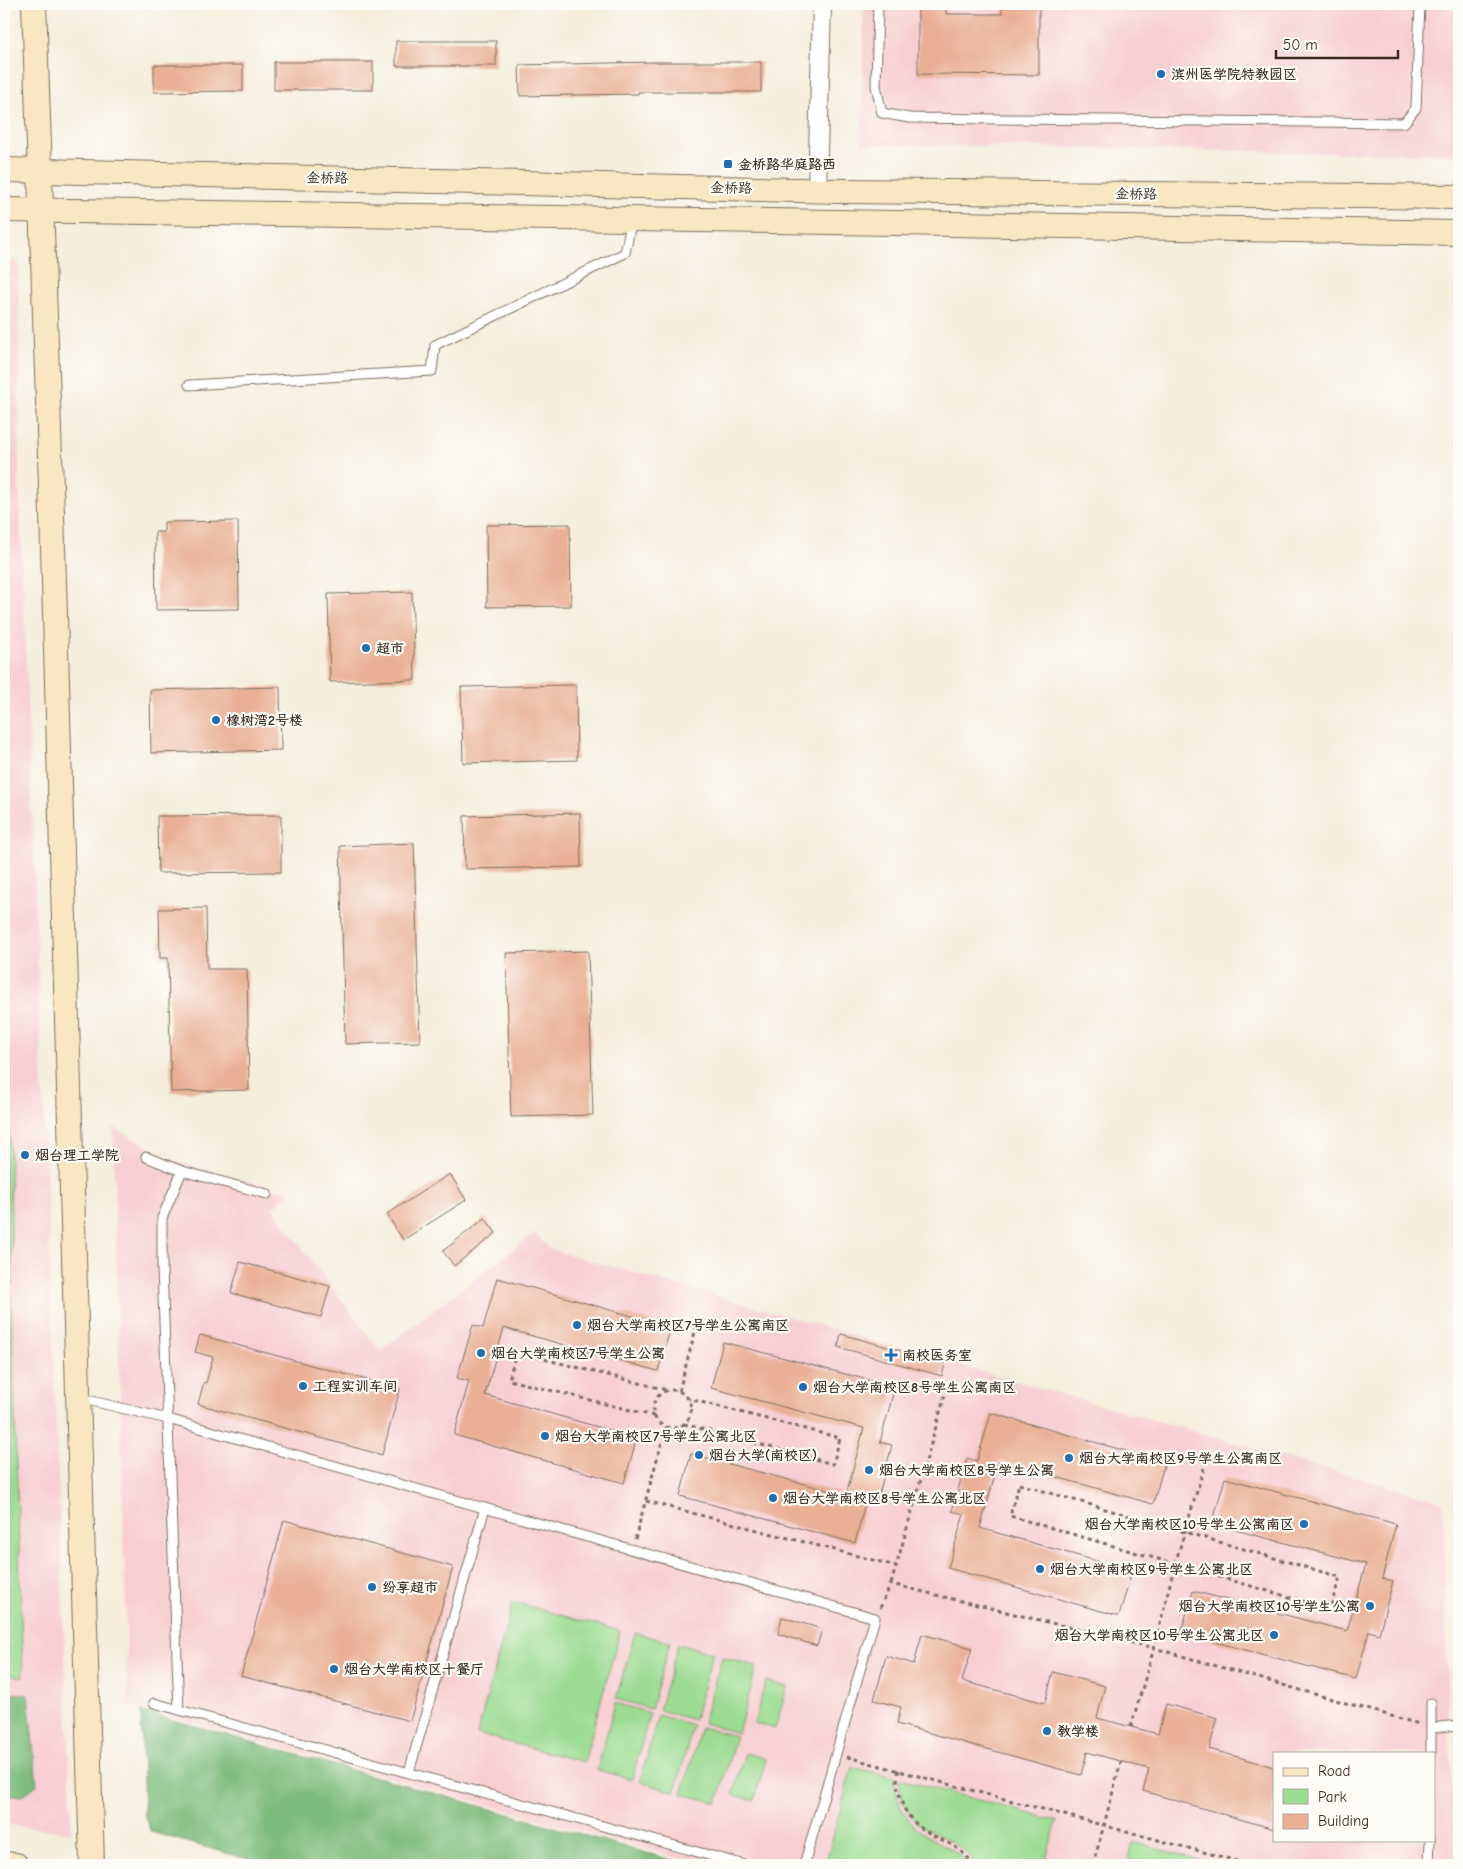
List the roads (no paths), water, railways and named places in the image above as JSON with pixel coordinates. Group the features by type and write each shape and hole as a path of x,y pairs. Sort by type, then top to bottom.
{"street":[{"path":"34,4 52,524 92,1865"},
{"path":"817,190 822,4"},
{"name":"金桥路","path":"4,170 817,190 1459,197"},
{"path":"4,210 1459,234"},
{"path":"4,1864 16,1865"}],"lane":[{"path":"878,4 876,86 882,113 909,118 1394,123 1404,123 1416,108 1420,4"},
{"path":"189,385 432,371 435,345 625,253 632,219"},
{"path":"146,1157 182,1170 267,1194"},
{"path":"179,1710 162,1218 182,1170"},
{"path":"78,1398 168,1419 875,1618 804,1865"},
{"path":"408,1772 486,1508"},
{"path":"154,1703 745,1865"},
{"path":"1431,1703 1431,1752"},
{"path":"1431,1728 1459,1725"},
{"path":"1429,1865 1430,1842"}],"place":[{"name":"滨州医学院特教园区","path":"1161,74"},
{"name":"金桥路华庭路西","path":"728,164"},
{"name":"超市","path":"366,648"},
{"name":"橡树湾2号楼","path":"216,720"},
{"name":"烟台理工学院","path":"25,1155"},
{"name":"烟台大学南校区7号学生公寓南区","path":"577,1325"},
{"name":"烟台大学南校区7号学生公寓","path":"481,1353"},
{"name":"南校医务室","path":"891,1355"},
{"name":"工程实训车间","path":"303,1386"},
{"name":"烟台大学南校区8号学生公寓南区","path":"803,1387"},
{"name":"烟台大学南校区7号学生公寓北区","path":"545,1436"},
{"name":"烟台大学(南校区)","path":"699,1455"},
{"name":"烟台大学南校区9号学生公寓南区","path":"1069,1458"},
{"name":"烟台大学南校区8号学生公寓","path":"869,1470"},
{"name":"烟台大学南校区8号学生公寓北区","path":"773,1498"},
{"name":"烟台大学南校区10号学生公寓南区","path":"1304,1524"},
{"name":"烟台大学南校区9号学生公寓北区","path":"1040,1569"},
{"name":"纷享超市","path":"372,1587"},
{"name":"烟台大学南校区10号学生公寓","path":"1370,1606"},
{"name":"烟台大学南校区10号学生公寓北区","path":"1274,1635"},
{"name":"烟台大学南校区十餐厅","path":"334,1669"},
{"name":"教学楼","path":"1047,1731"}]}
